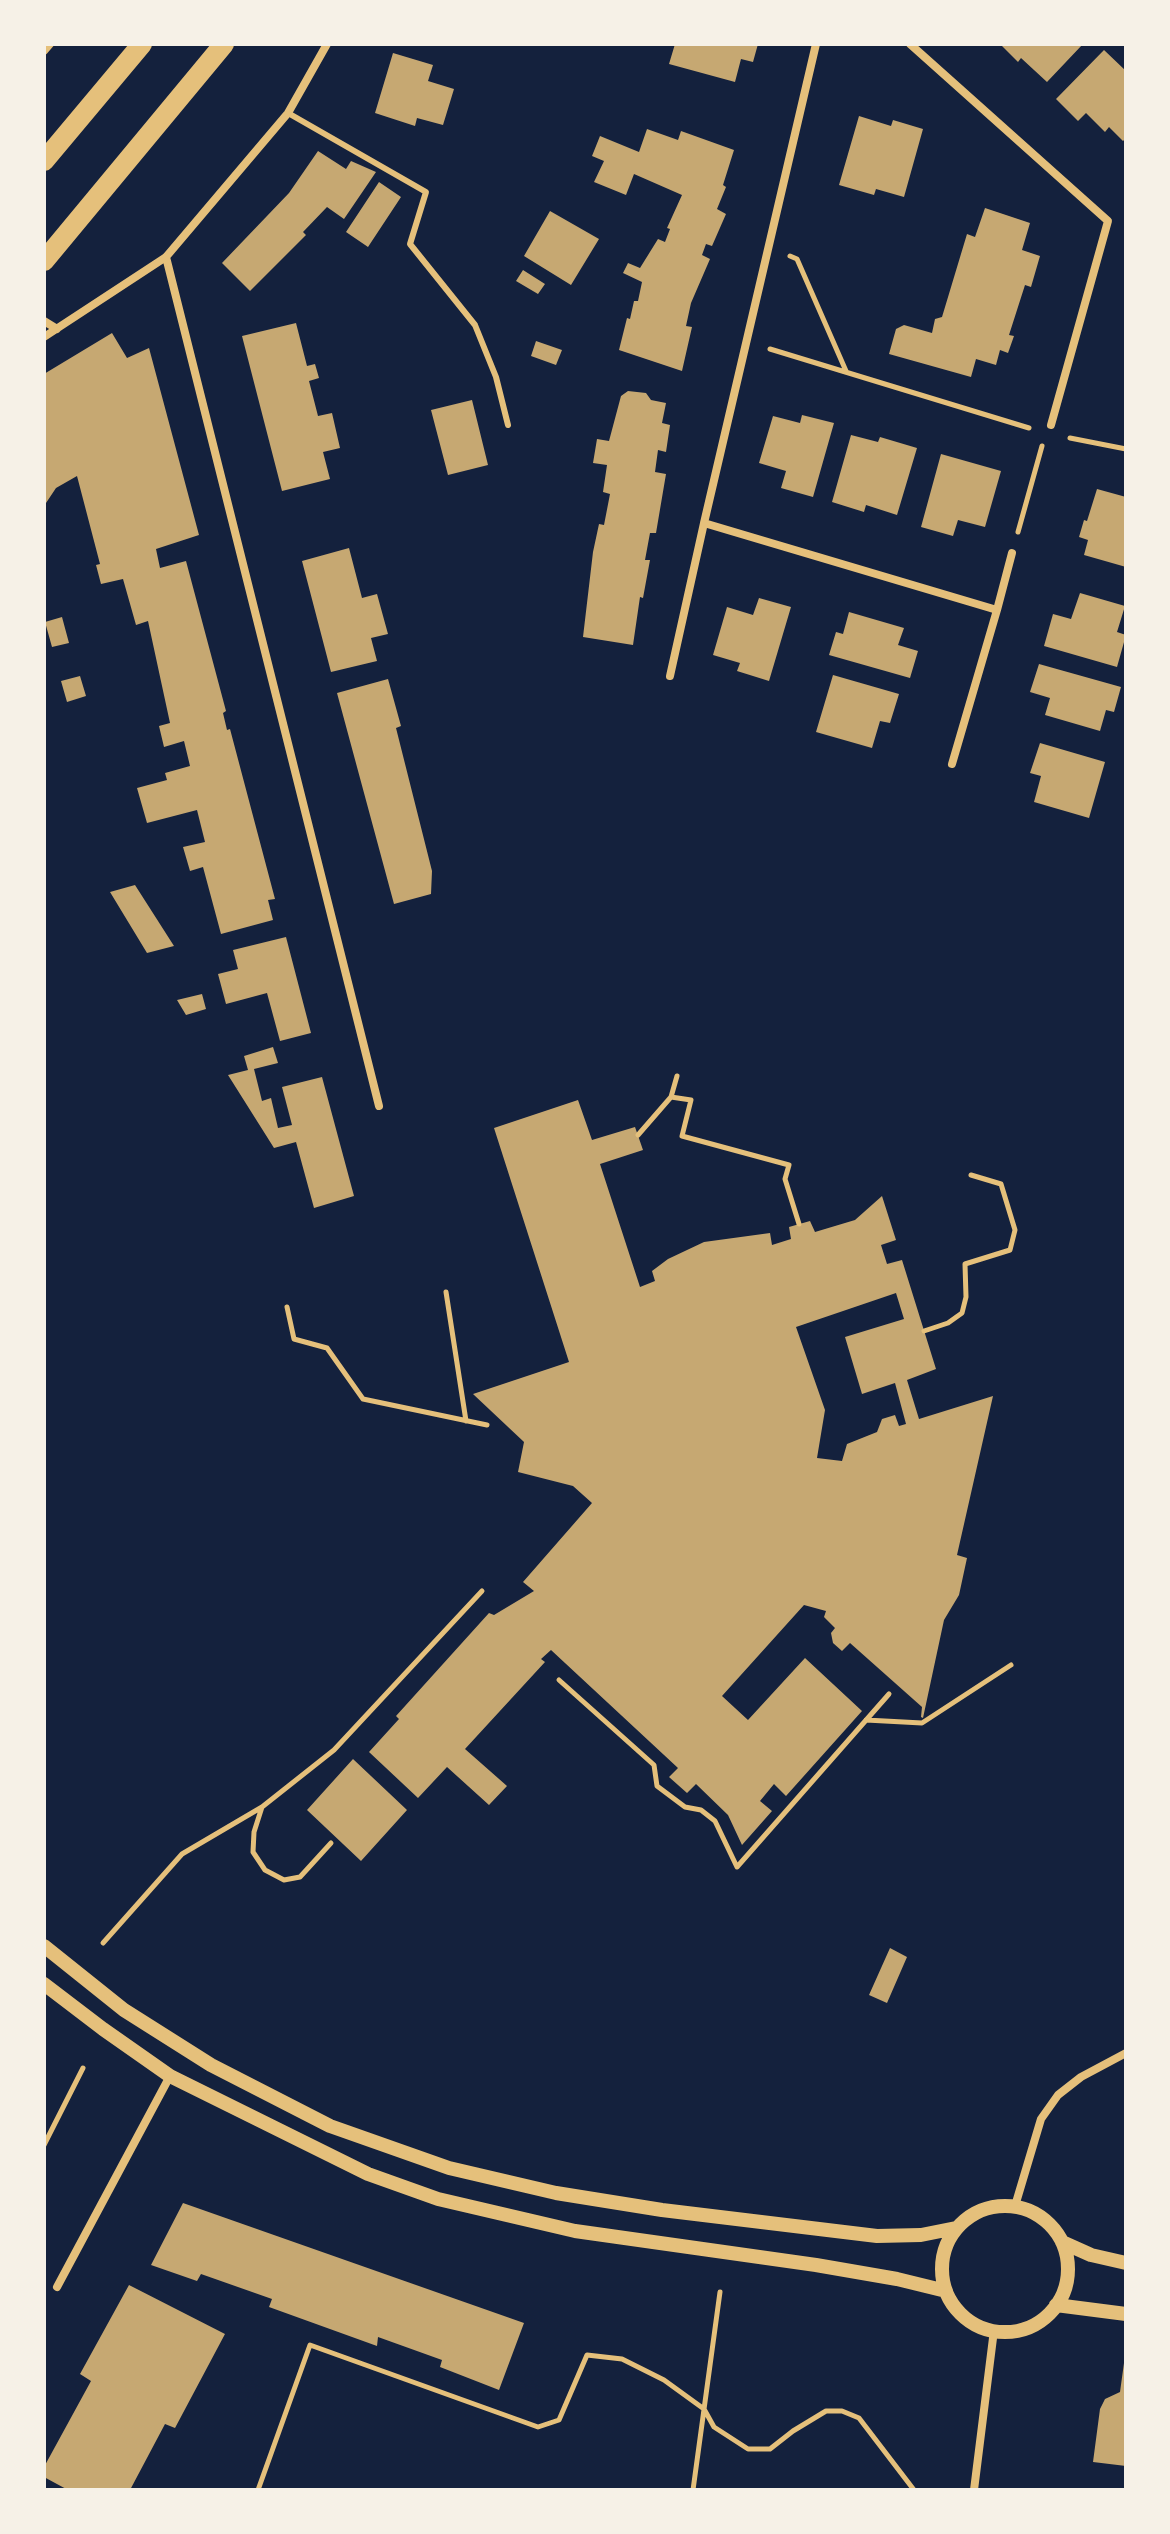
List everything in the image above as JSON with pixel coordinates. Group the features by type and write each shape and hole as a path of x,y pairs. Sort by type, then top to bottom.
{"main road":[{"path":"44,161 142,44"},
{"path":"44,261 224,44"}],"street":[{"path":"44,51 50,44"},
{"path":"44,337 166,257 288,113 327,44"},
{"path":"670,676 816,44"},
{"path":"910,44 1108,221 1048,429"},
{"path":"166,257 379,1106"},
{"path":"44,321 57,329"},
{"path":"704,523 997,610"},
{"path":"952,764 1012,553"},
{"path":"44,1946 124,2010 211,2065 330,2126 449,2168 556,2193 662,2210 862,2234 902,2237 956,2228"},
{"path":"44,1985 170,2076 368,2174 438,2199 575,2231 816,2265 946,2291"},
{"path":"1015,2206 1041,2119 1058,2095 1081,2077 1126,2053"},
{"path":"57,2287 170,2076"},
{"path":"1015,2206 1043,2219 1062,2242 1068,2274 1064,2290 1045,2318 1012,2331 994,2330 979,2326 965,2317 946,2291 943,2259 947,2242 956,2228 983,2210 1015,2206"},
{"path":"1062,2242 1091,2255 1126,2263"},
{"path":"1056,2305 1126,2314"},
{"path":"974,2490 994,2330"}],"lane":[{"path":"288,113 426,192 410,244 475,325 496,377 508,425"}],"path":[{"path":"768,248 797,259 846,372"},
{"path":"746,342 1126,449"},
{"path":"1012,553 1048,429"},
{"path":"638,1135 671,1097 677,1076"},
{"path":"671,1097 691,1100 682,1136 789,1165 785,1179 799,1224"},
{"path":"924,1331 948,1323 962,1313 966,1297 965,1264 1010,1250 1015,1230 1001,1184 971,1175"},
{"path":"446,1292 466,1421"},
{"path":"287,1307 294,1339 327,1348 363,1399 487,1425"},
{"path":"106,1940 182,1854 262,1807 334,1750 482,1591"},
{"path":"866,1720 922,1723 1011,1665"},
{"path":"559,1680 654,1765 657,1786 685,1807 701,1810 715,1821 737,1867 889,1694"},
{"path":"262,1807 254,1832 253,1852 265,1870 284,1880 300,1877 331,1843"},
{"path":"44,2145 83,2068"},
{"path":"693,2490 720,2292"},
{"path":"258,2490 310,2345 538,2427 559,2420 587,2355 622,2359 664,2380 704,2409 714,2427 748,2449 770,2449 826,2411 842,2411 859,2418 914,2490"}],"building":[{"path":"675,44 758,44 753,62 741,59 735,82 669,64"},
{"path":"1000,44 1083,44 1047,82 1021,58 1018,62"},
{"path":"1104,50 1126,71 1126,138 1123,141 1109,127 1105,132 1086,113 1078,121 1056,99"},
{"path":"393,53 433,65 428,81 454,89 443,125 417,118 415,126 375,113"},
{"path":"859,116 891,126 893,120 923,129 904,197 876,189 874,195 839,185"},
{"path":"647,129 678,140 681,131 734,150 723,185 726,187 717,209 726,214 712,246 706,244 702,255 710,259 691,303 686,326 692,327 682,371 619,350 627,318 630,319 634,301 638,301 642,282 623,273 628,263 640,268 658,239 665,242 670,229 667,228 682,195 634,174 626,195 594,182 604,161 592,156 600,136 639,152"},
{"path":"318,151 346,169 351,161 376,172 344,219 327,207 303,232 306,235 250,291 222,263 289,193"},
{"path":"379,182 401,197 368,247 346,232"},
{"path":"985,208 1030,223 1022,250 1040,256 1031,287 1025,285 1009,335 1014,336 1008,353 1000,350 996,365 976,359 971,377 889,354 896,329 904,325 932,333 935,319 942,317 967,234 975,237"},
{"path":"550,211 599,239 571,285 524,256"},
{"path":"523,270 545,284 538,294 516,281"},
{"path":"296,323 307,366 315,364 319,378 309,381 318,416 332,413 340,448 323,452 330,479 282,491 242,336"},
{"path":"112,333 127,358 149,348 199,535 156,549 160,568 186,561 226,711 223,713 227,730 230,729 275,899 268,900 273,920 221,934 203,867 190,871 183,847 205,842 197,810 147,823 137,788 167,780 165,773 190,766 184,741 164,747 159,726 170,723 148,621 136,625 123,579 101,584 96,565 100,564 77,476 56,488 44,506 44,374"},
{"path":"536,341 562,350 556,365 531,356"},
{"path":"628,391 646,393 651,400 666,403 662,423 670,425 666,452 658,450 655,472 666,474 656,533 650,533 645,560 650,560 643,598 640,597 633,645 583,637 593,552 599,524 604,525 610,494 603,492 607,465 593,463 597,439 609,441 621,396"},
{"path":"472,400 488,465 448,475 431,410"},
{"path":"802,415 834,423 813,497 781,488 786,471 759,463 773,416 800,423"},
{"path":"851,435 878,442 880,437 917,448 897,515 866,505 864,512 832,502"},
{"path":"941,454 1001,471 985,527 958,520 953,536 921,527"},
{"path":"1097,489 1126,497 1126,567 1084,555 1088,540 1079,537"},
{"path":"349,548 362,598 377,594 388,634 371,638 377,661 331,672 302,561"},
{"path":"1080,593 1125,606 1117,632 1126,635 1117,667 1044,646 1053,614 1071,619"},
{"path":"759,598 791,607 769,681 737,671 740,663 713,655 727,607 753,615"},
{"path":"849,612 904,628 898,645 918,651 910,678 829,655 836,632 843,634"},
{"path":"62,617 69,643 52,647 45,622"},
{"path":"1039,664 1121,687 1114,712 1106,710 1100,731 1045,715 1050,698 1030,692"},
{"path":"833,675 899,694 890,723 880,721 872,748 816,732"},
{"path":"80,676 86,696 67,702 61,681"},
{"path":"388,679 401,726 396,728 432,871 431,894 394,904 337,693"},
{"path":"1040,743 1105,762 1089,818 1034,802 1041,776 1030,773"},
{"path":"135,885 174,946 147,953 110,892"},
{"path":"286,937 311,1033 280,1041 267,993 226,1004 218,974 238,969 233,950"},
{"path":"202,994 206,1009 186,1015 177,1000"},
{"path":"273,1047 278,1063 254,1069 262,1101 271,1098 278,1128 292,1125 282,1087 322,1077 354,1196 314,1208 296,1142 274,1148 228,1075 248,1070 244,1056"},
{"path":"578,1100 592,1140 635,1127 643,1150 600,1164 640,1287 655,1281 652,1271 668,1259 704,1242 770,1233 772,1245 791,1239 789,1227 810,1221 815,1232 855,1220 882,1196 896,1240 881,1245 887,1264 902,1260 936,1369 907,1380 919,1419 993,1396 957,1555 967,1558 959,1595 944,1620 923,1718 922,1707 850,1643 842,1651 833,1643 831,1633 835,1628 824,1617 826,1611 804,1605 722,1696 748,1720 805,1658 862,1711 786,1796 774,1784 760,1801 772,1811 742,1845 728,1815 696,1784 687,1793 669,1777 678,1768 551,1650 541,1659 545,1662 465,1749 507,1786 489,1805 447,1767 418,1798 369,1752 399,1719 396,1716 489,1613 494,1615 534,1591 523,1582 592,1503 573,1486 518,1472 524,1442 473,1394 569,1362 494,1128","holes":["896,1293 904,1319 845,1337 862,1394 895,1383 906,1424 899,1426 895,1415 882,1419 877,1432 847,1444 842,1461 817,1458 825,1410 796,1327"]},
{"path":"353,1759 407,1810 361,1861 307,1810"},
{"path":"890,1948 907,1957 887,2003 869,1995"},
{"path":"183,2203 524,2323 499,2390 440,2367 442,2360 378,2337 377,2346 269,2307 272,2299 201,2274 197,2281 151,2265"},
{"path":"129,2285 225,2334 175,2428 165,2424 130,2490 68,2490 44,2477 44,2467 91,2381 80,2374"},
{"path":"1124,2363 1126,2466 1093,2462 1100,2409 1105,2399 1120,2392"}]}
